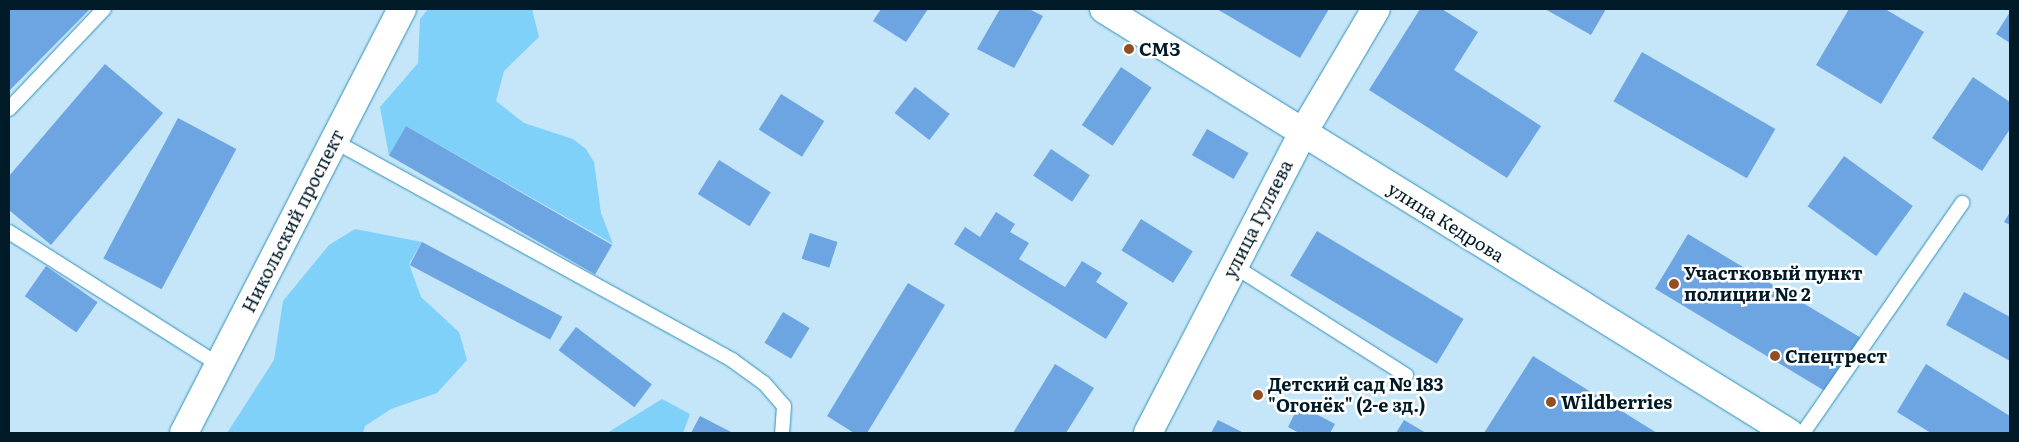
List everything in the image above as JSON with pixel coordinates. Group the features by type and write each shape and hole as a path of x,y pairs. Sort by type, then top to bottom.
{"main road":[{"name":"Никольский проспект","path":"184,433 402,9"},
{"name":"улица Кедрова","path":"1104,9 1302,134 1789,433"},
{"name":"улица Гуляева","path":"1148,433 1302,134 1376,9"}],"lane":[{"path":"9,109 104,9"},
{"path":"334,141 732,360 764,383 784,406 782,433"},
{"path":"1803,433 1962,203"},
{"path":"9,232 219,365"},
{"path":"1234,266 1406,375"}],"shaded area":[{"path":"428,9 532,9 539,37 504,71 496,101 524,123 573,139 586,149 594,162 601,213 613,244 406,126 389,156 380,107 418,63 420,19"},
{"path":"355,229 422,242 409,264 421,297 459,332 467,360 437,393 391,409 365,426 363,433 227,433 274,360 283,301 329,245"},
{"path":"662,399 690,414 683,433 607,433"}],"building":[{"path":"9,9 90,9 9,91"},
{"path":"881,9 928,9 906,42 873,21"},
{"path":"1000,9 1029,9 1043,16 1014,68 977,49"},
{"path":"1217,9 1329,9 1300,58"},
{"path":"1420,9 1442,9 1478,32 1454,70 1541,126 1507,178 1369,90"},
{"path":"1545,9 1606,9 1591,35"},
{"path":"1849,9 1885,9 1924,32 1881,104 1816,65"},
{"path":"2010,12 2010,43 1996,34"},
{"path":"1642,52 1775,129 1747,178 1614,101"},
{"path":"105,64 163,113 51,245 9,210 9,176"},
{"path":"1121,67 1152,88 1113,146 1082,125"},
{"path":"1973,77 2010,102 2010,129 1982,171 1932,138"},
{"path":"915,87 950,114 929,140 895,113"},
{"path":"781,94 824,121 802,157 759,130"},
{"path":"178,118 236,149 162,289 103,258"},
{"path":"406,126 612,245 595,274 389,155"},
{"path":"1207,129 1249,153 1234,179 1192,155"},
{"path":"1051,149 1090,175 1072,202 1033,176"},
{"path":"1844,156 1913,206 1876,256 1808,206"},
{"path":"719,160 771,192 750,226 698,194"},
{"path":"996,212 1015,224 1010,232 1029,243 1019,259 1065,287 1082,261 1102,273 1096,282 1128,303 1106,339 954,244 965,227 980,237"},
{"path":"2010,212 2010,225 2004,222"},
{"path":"1141,219 1193,251 1173,283 1121,250"},
{"path":"1317,231 1464,319 1437,364 1290,276"},
{"path":"810,233 838,242 829,268 802,259"},
{"path":"1688,234 1862,339 1829,393 1655,289"},
{"path":"422,242 562,317 550,340 410,265"},
{"path":"46,266 98,302 76,332 25,296"},
{"path":"908,283 945,305 867,433 854,433 827,416"},
{"path":"1964,292 2010,317 2010,361 1946,325"},
{"path":"783,312 810,328 791,359 764,343"},
{"path":"576,327 652,384 634,407 559,350"},
{"path":"1533,356 1657,433 1484,433"},
{"path":"1055,364 1094,388 1066,433 1013,433"},
{"path":"1926,364 2010,416 2010,433 1931,433 1897,412"},
{"path":"1299,405 1335,424 1330,433 1299,433 1288,427"},
{"path":"700,416 733,433 691,433"},
{"path":"1218,420 1244,433 1211,433"},
{"path":"1404,420 1426,433 1396,433"}],"place":[{"name":"СМЗ","path":"1129,49"},
{"name":"Участковый пункт полиции № 2","path":"1674,284"},
{"name":"Спецтрест","path":"1775,356"},
{"name":"Детский сад № 183 \"Огонёк\" (2-е зд.)","path":"1258,395"},
{"name":"Wildberries","path":"1551,402"}]}
